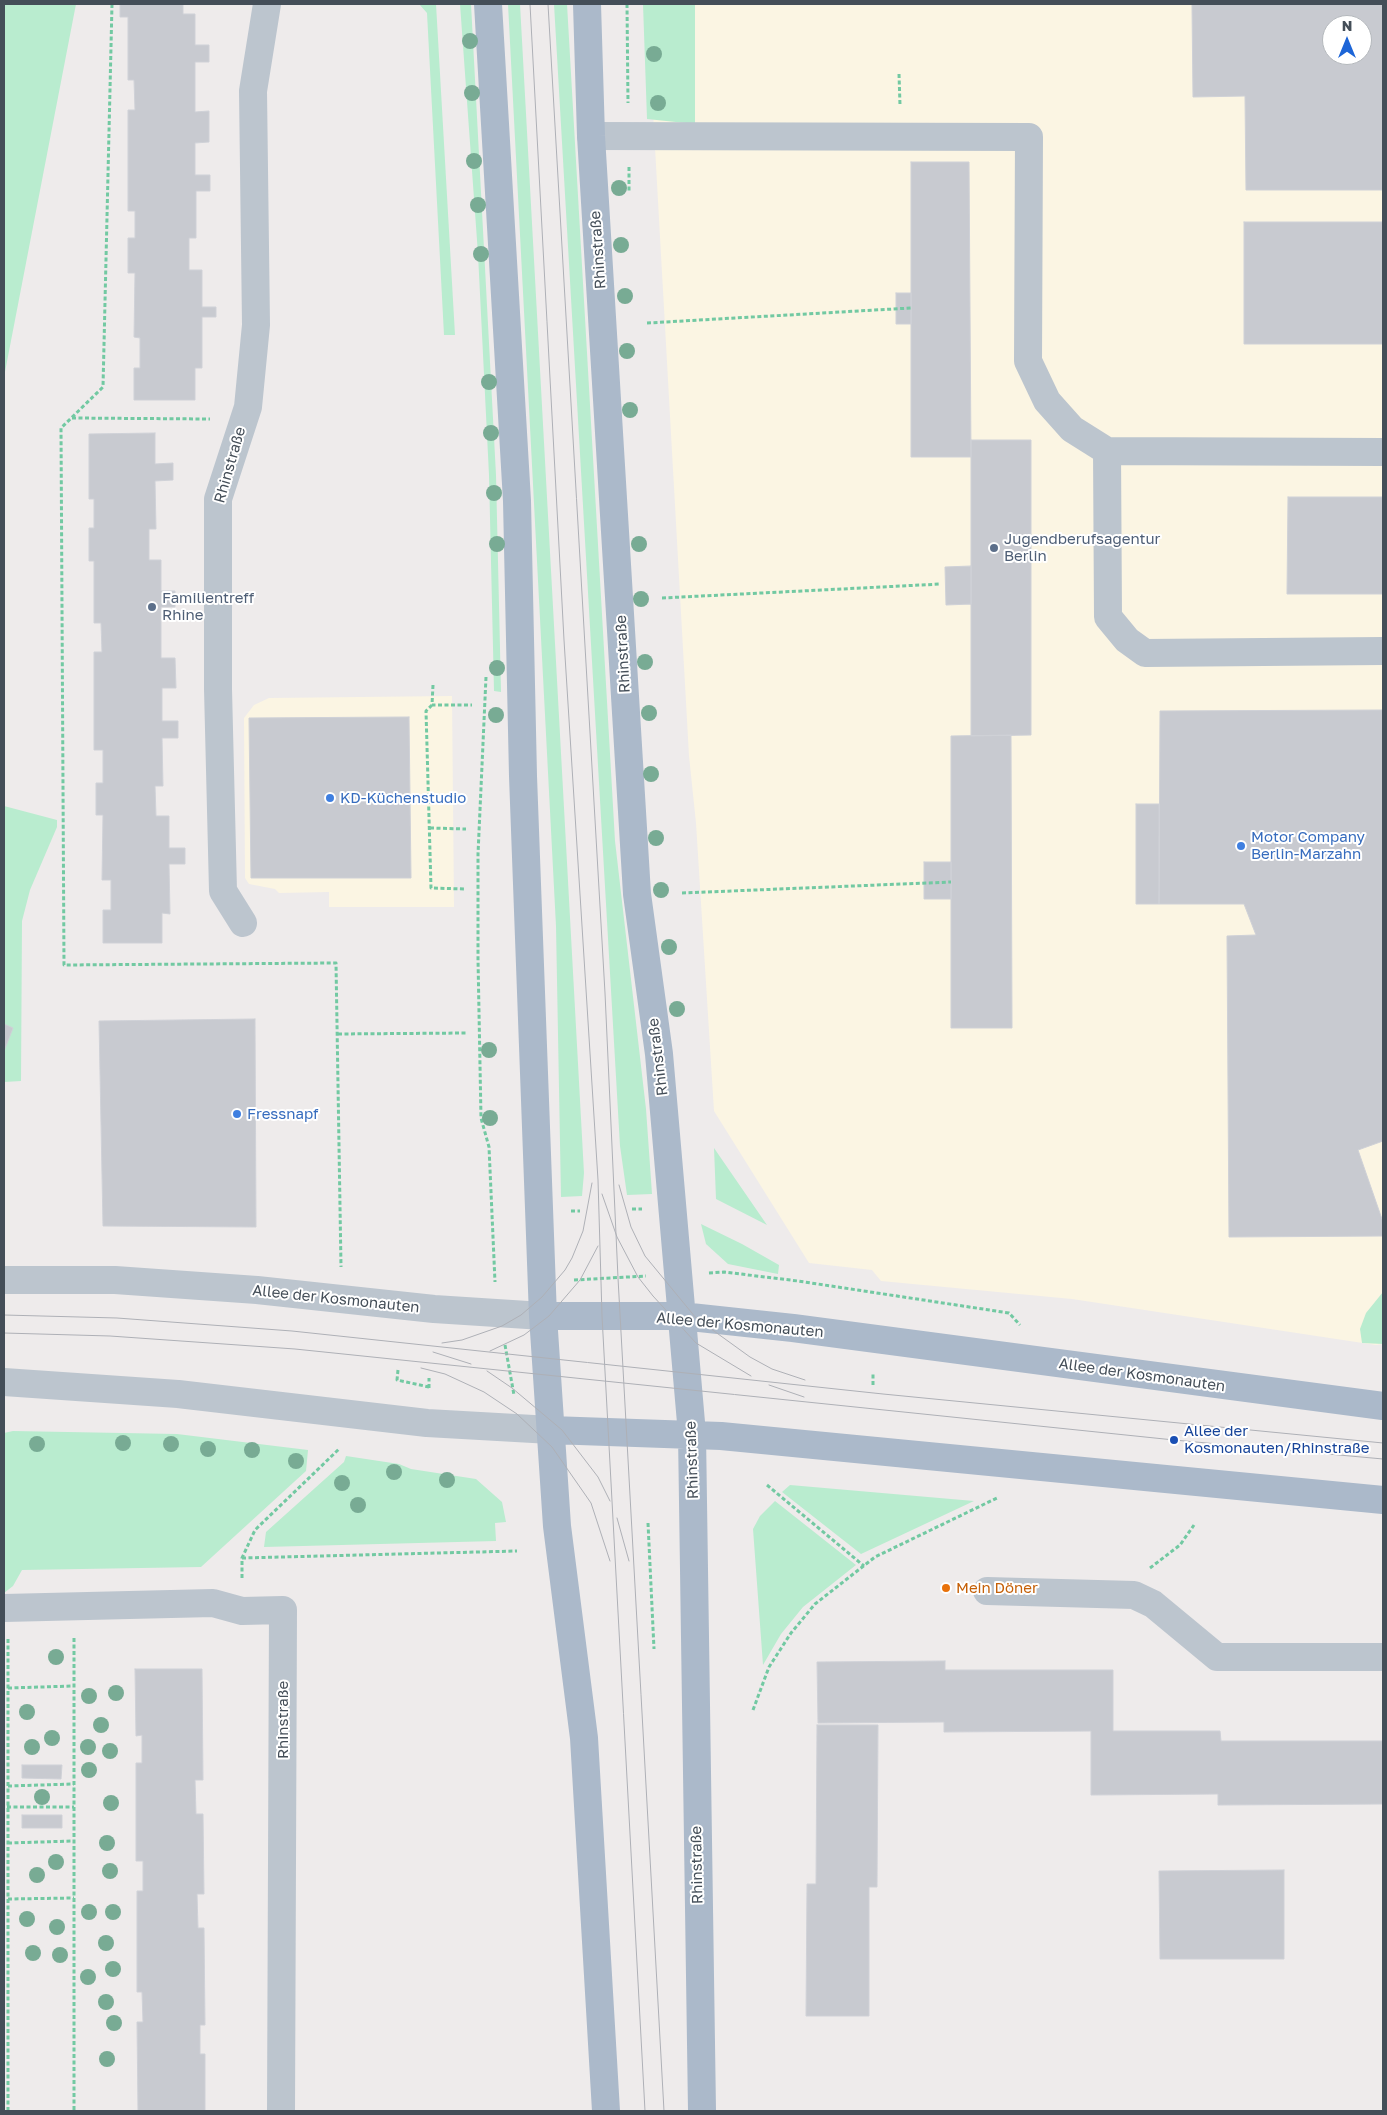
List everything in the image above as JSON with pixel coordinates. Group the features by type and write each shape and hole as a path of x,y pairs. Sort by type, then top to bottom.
{"main road":[{"path":"488,4 517,501 524,795 543,1316 557,1526 584,1738 606,2111"},
{"name":"Rhinstraße","path":"587,4 591,136 637,894 659,1054 674,1208 681,1316 692,1434 702,2111"},
{"name":"Allee der Kosmonauten","path":"543,1316 681,1316 792,1328 1383,1406"},
{"path":"551,1430 692,1434 1383,1500"}],"street":[{"name":"Rhinstraße","path":"243,922 223,891 218,689 218,499 248,407 256,325 253,91 267,4"},
{"path":"591,136 1029,138 1028,361 1047,401 1072,429 1107,452 1383,452"},
{"path":"1107,452 1108,617 1127,640 1145,653 1383,651"},
{"name":"Allee der Kosmonauten","path":"4,1280 115,1280 284,1293 434,1309 543,1316"},
{"path":"4,1382 178,1394 428,1423 551,1430"},
{"path":"987,1591 1134,1595 1153,1604 1217,1657 1383,1656"},
{"name":"Rhinstraße","path":"4,1608 213,1603 242,1611 283,1610 281,2111"}],"path":[{"path":"112,4 103,387 61,428 64,965 336,963 341,1267"},
{"path":"627,4 630,196"},
{"path":"648,323 911,308"},
{"path":"71,418 219,419"},
{"path":"662,598 940,584"},
{"path":"486,676 478,854 478,959 481,1118 489,1148 491,1198"},
{"path":"432,685 432,705 426,711 431,888 465,889"},
{"path":"432,705 472,705"},
{"path":"430,828 466,829"},
{"path":"682,893 951,882"},
{"path":"338,1034 467,1033"},
{"path":"798,1282 1008,1313 1022,1327"},
{"path":"398,1370 397,1380 429,1387"},
{"path":"428,1394 429,1378"},
{"path":"338,1449 255,1530 242,1558 517,1551"},
{"path":"767,1485 864,1566"},
{"path":"753,1710 769,1667 814,1604 875,1556 997,1498"},
{"path":"648,1523 654,1649"},
{"path":"1180,1545 1194,1525"},
{"path":"74,1633 74,2111"},
{"path":"8,1634 8,2111"},
{"path":"8,1688 74,1686"},
{"path":"8,1786 74,1784"},
{"path":"7,1807 74,1807"},
{"path":"8,1843 74,1841"},
{"path":"8,1899 74,1898"}],"shaded area":[{"path":"647,4 1383,4 1383,1344 1376,1345 1072,1299 881,1281 872,1270 809,1263 714,1111 696,823 689,756"},
{"name":"KD-Küchenstudio","path":"452,696 454,907 329,907 329,892 279,893 275,889 249,884 245,878 244,718 254,705 269,698"}],"green space":[{"path":"4,4 76,4 4,377"},
{"path":"419,4 436,4 455,335 444,335 427,13"},
{"path":"460,4 471,4 496,475 501,692 494,691 489,475 478,254"},
{"path":"508,4 520,4 584,1173 582,1196 561,1197 556,926"},
{"path":"554,4 567,4 615,841 646,1109 652,1194 627,1195 620,1146"},
{"path":"643,4 695,4 695,124 647,119"},
{"path":"4,806 57,820 57,827 30,890 22,921 21,1081 4,1082"},
{"path":"714,1148 767,1225 716,1199"},
{"path":"701,1224 779,1265 778,1274 728,1264 706,1244"},
{"path":"1383,1292 1383,1344 1362,1343 1360,1329 1366,1313"},
{"path":"13,1431 177,1434 308,1450 306,1471 201,1567 22,1570 13,1586 4,1593 4,1433"},
{"path":"346,1456 476,1479 502,1502 506,1522 495,1523 496,1541 264,1547 266,1532 344,1462"},
{"path":"790,1485 974,1501 861,1554 782,1492"},
{"path":"775,1501 856,1565 803,1607 781,1634 763,1665 753,1529 760,1516"}],"building":[{"path":"120,4 183,4 183,14 195,14 195,45 209,45 209,62 195,62 195,112 209,111 209,142 195,143 195,175 210,175 210,191 196,191 196,238 189,238 189,270 202,270 202,307 216,307 216,317 202,317 202,368 195,368 195,400 134,400 134,368 140,368 140,338 134,337 135,273 128,273 128,238 135,238 135,211 128,211 128,110 135,110 134,80 128,80 128,17 120,17"},
{"path":"1192,4 1383,4 1383,190 1246,190 1245,96 1193,97"},
{"path":"911,162 969,162 971,457 911,457"},
{"path":"1244,222 1383,222 1383,344 1244,344"},
{"path":"896,293 911,293 911,324 896,324"},
{"path":"155,433 155,464 173,463 173,480 155,481 156,529 149,529 149,560 161,560 161,591 175,591 175,607 161,607 161,658 175,658 176,688 162,688 162,721 178,721 178,738 162,738 163,786 155,786 156,816 169,816 169,848 185,848 185,864 169,864 170,914 162,913 162,943 103,943 103,910 111,910 111,880 102,880 103,815 96,815 96,783 103,783 103,750 94,750 94,652 102,652 101,623 94,623 94,561 89,561 89,528 94,528 94,499 89,499 89,434"},
{"path":"971,440 1031,440 1031,735 971,736"},
{"path":"1288,497 1383,497 1383,594 1287,594"},
{"path":"971,566 971,604 946,605 945,567"},
{"path":"1383,710 1383,1141 1358,1150 1383,1222 1383,1236 1229,1237 1227,936 1256,935 1244,904 1159,904 1160,711"},
{"name":"KD-Küchenstudio","path":"409,717 411,878 251,878 249,718"},
{"path":"1011,735 1012,1028 951,1028 951,736"},
{"path":"1136,804 1159,804 1159,904 1136,904"},
{"path":"924,862 951,862 951,899 924,899"},
{"path":"255,1019 256,1227 103,1226 99,1021"},
{"path":"4,1024 13,1028 4,1051"},
{"path":"945,1661 945,1670 1113,1670 1113,1731 1220,1731 1221,1741 1383,1741 1383,1804 1218,1805 1218,1794 1091,1795 1091,1731 944,1732 944,1722 818,1723 817,1662"},
{"path":"135,1669 202,1669 203,1780 195,1780 196,1814 203,1814 204,1894 197,1894 198,1928 204,1928 205,2025 200,2025 200,2054 205,2054 205,2111 138,2111 137,2022 143,2022 142,1992 137,1992 137,1891 143,1891 143,1861 136,1861 136,1763 142,1763 142,1735 136,1736"},
{"path":"817,1725 878,1725 877,1887 869,1887 869,2016 806,2016 807,1884 816,1884"},
{"path":"22,1765 62,1765 61,1779 22,1778"},
{"path":"22,1815 62,1815 62,1828 22,1828"},
{"path":"1284,1870 1284,1959 1160,1959 1159,1871"}],"tram line":[{"path":"530,4 564,640 598,1180 602,1316 645,2111"},
{"path":"548,4 605,993 618,1278 664,2111"},
{"path":"442,1343 462,1340 502,1326 521,1315 542,1297 565,1270 572,1258 583,1231 592,1183"},
{"path":"619,1185 631,1227 645,1256 696,1318 750,1357 772,1369 805,1380"},
{"path":"602,1194 617,1237 638,1277 653,1296 696,1343 751,1376"},
{"path":"490,1351 524,1335 549,1316 580,1280 598,1246"},
{"path":"4,1315 117,1318 292,1331 883,1394 1383,1443"},
{"path":"4,1333 110,1336 295,1349 1174,1440 1383,1459"},
{"path":"433,1352 471,1364"},
{"path":"421,1368 445,1374 484,1392 517,1414 552,1447 591,1503 610,1561"},
{"path":"487,1371 512,1388 562,1430 598,1477 610,1501"},
{"path":"769,1385 804,1397"},
{"path":"617,1518 629,1561"}],"place":[{"name":"Jugendberufsagentur Berlin","path":"994,548"},
{"name":"Familientreff Rhine","path":"152,607"},
{"name":"KD-Küchenstudio","path":"330,798"},
{"name":"Motor Company Berlin-Marzahn","path":"1241,846"},
{"name":"Fressnapf","path":"237,1114"},
{"name":"Allee der Kosmonauten/Rhinstraße","path":"1174,1440"},
{"name":"Mein Döner","path":"946,1588"}]}
